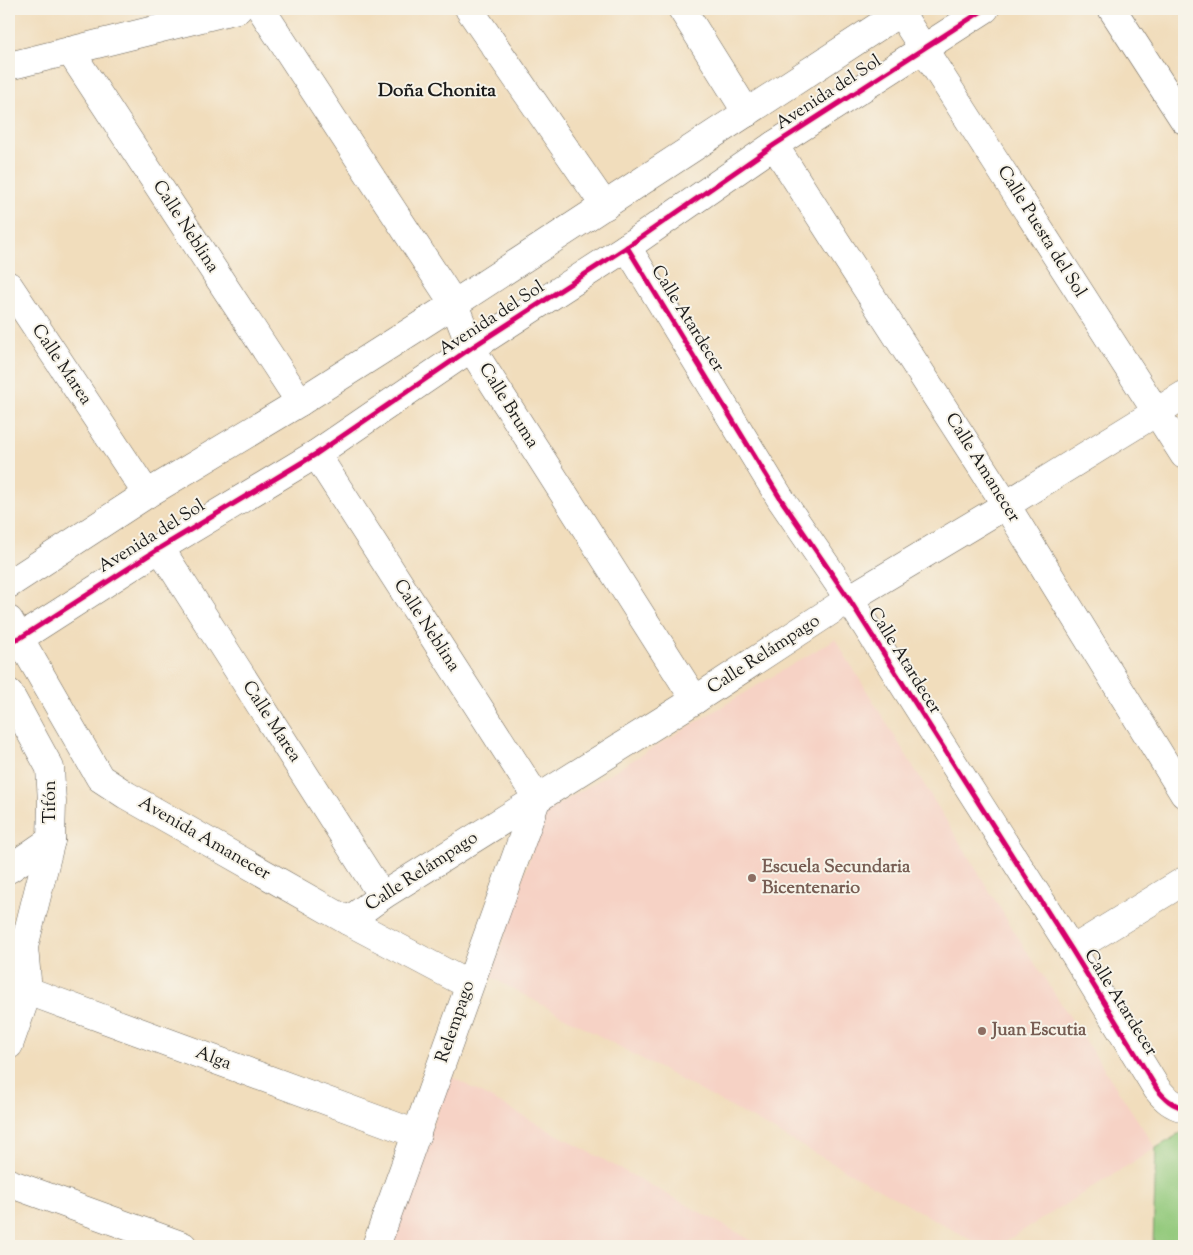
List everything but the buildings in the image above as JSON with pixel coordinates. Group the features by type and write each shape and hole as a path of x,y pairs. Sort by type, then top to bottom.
{"street":[{"path":"9,66 238,9"},
{"name":"Calle Bruma","path":"261,9 454,304 472,348 694,700"},
{"path":"469,9 605,206"},
{"path":"682,9 747,113"},
{"name":"Avenida del Sol","path":"12,633 160,548 316,454 472,348 627,247 774,145 985,9"},
{"path":"1112,9 1184,120"},
{"name":"Avenida del Sol","path":"9,584 148,494 300,402 454,304 901,10"},
{"name":"Calle Puesta del Sol","path":"901,10 1184,455"},
{"name":"Calle Neblina","path":"70,52 300,402"},
{"name":"Calle Amanecer","path":"774,145 1006,505 1184,794"},
{"name":"Calle Atardecer","path":"627,247 780,498 849,599 1072,950 1157,1089 1170,1102 1184,1108"},
{"name":"Calle Marea","path":"9,286 148,494"},
{"name":"Calle Relámpago","path":"348,922 382,896 694,700 849,599 1184,395"},
{"name":"Calle Neblina","path":"316,454 537,798"},
{"name":"Calle Marea","path":"160,548 382,896"},
{"name":"Avenida Amanecer","path":"12,633 100,778 126,795 348,922 469,985"},
{"name":"Tifón","path":"9,693 50,768 52,802 50,840 9,870"},
{"name":"Relempago","path":"376,1246 537,798"},
{"path":"9,1045 24,947 50,840"},
{"path":"1072,950 1184,881"},
{"name":"Alga","path":"18,987 417,1134"},
{"path":"9,1183 183,1246"}],"shaded area":[{"name":"Escuela Secundaria Bicentenario","path":"835,639 1022,944 1156,1148 998,1246 982,1246 491,977 544,813"},
{"path":"450,1076 762,1246 390,1246"}],"green space":[{"path":"1184,1131 1184,1246 1153,1246 1156,1148"}],"cycle path":[{"path":"9,641 20,638 160,548 316,454 471,348 627,247 774,145 985,9"},
{"path":"627,247 780,498 849,599 1072,950 1157,1089 1169,1101 1184,1108"}],"place":[{"name":"Escuela Secundaria Bicentenario","path":"752,878"},
{"name":"Juan Escutia","path":"982,1031"}],"district":[{"name":"Doña Chonita","path":"437,91"}]}
